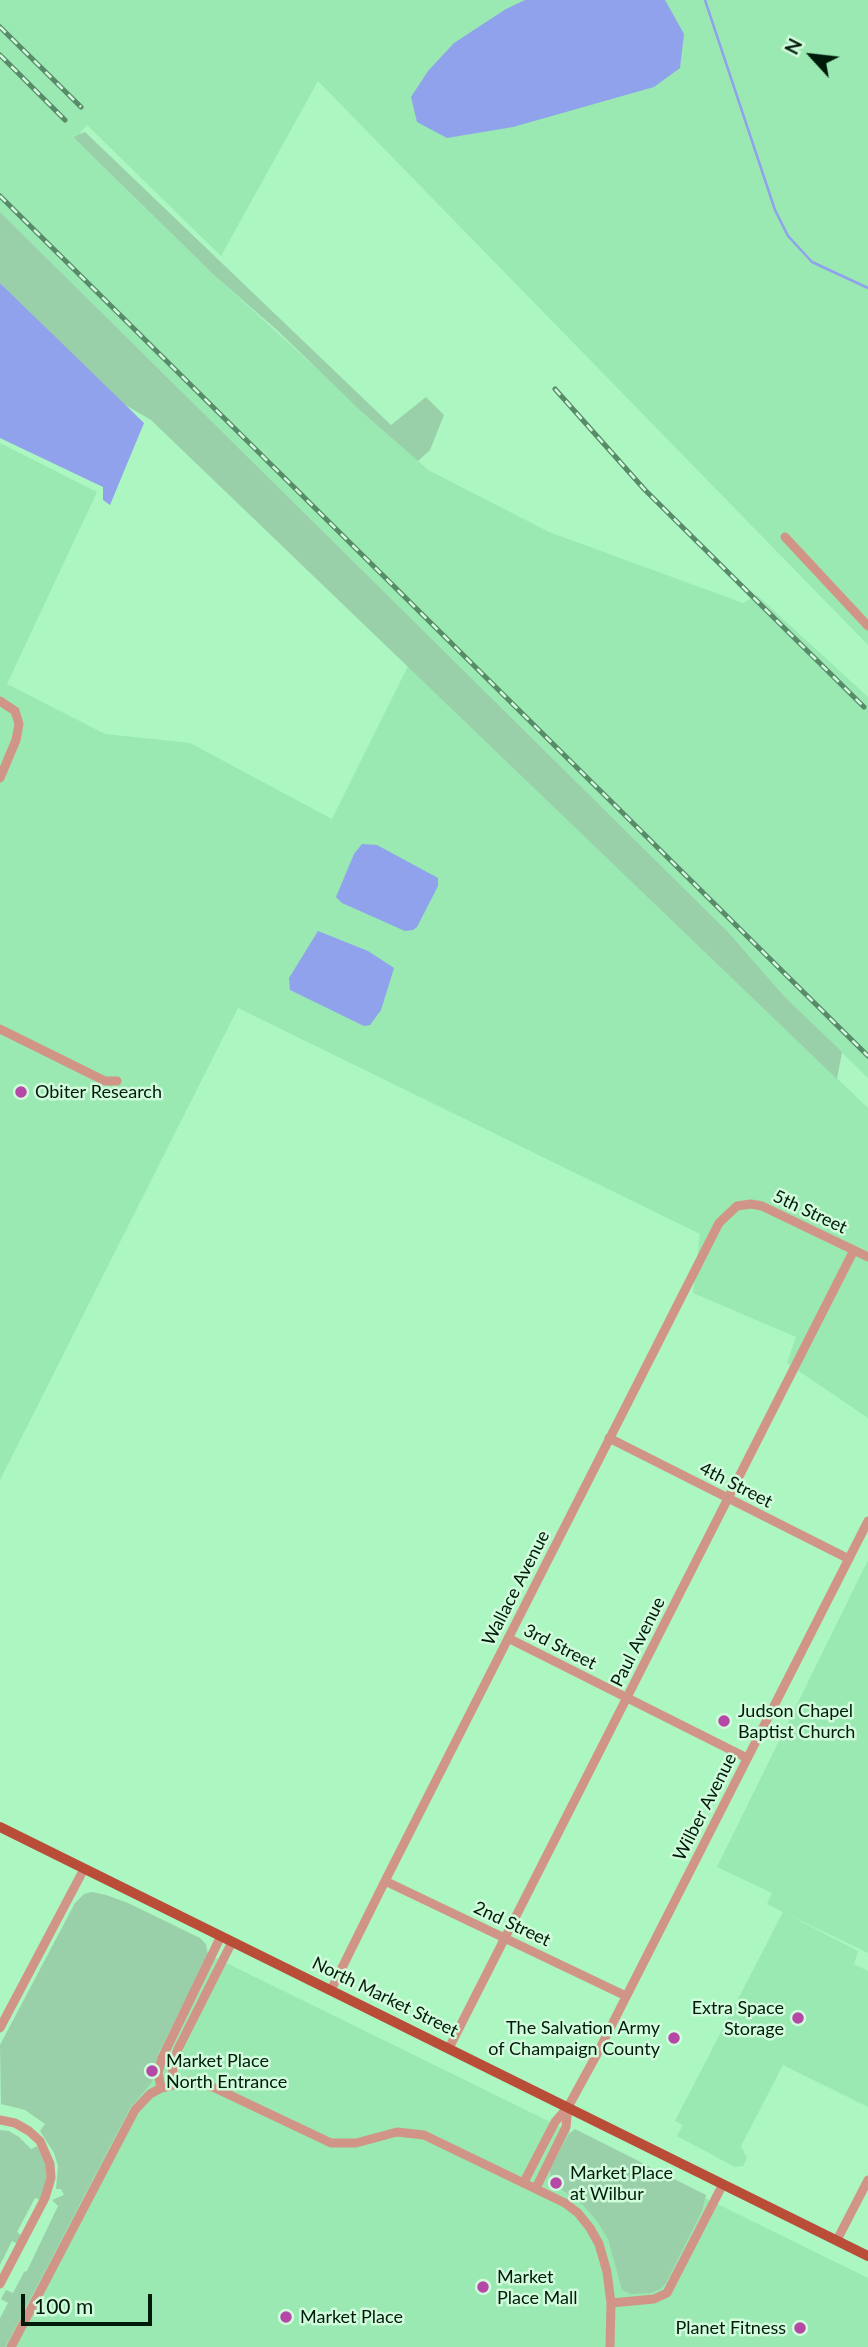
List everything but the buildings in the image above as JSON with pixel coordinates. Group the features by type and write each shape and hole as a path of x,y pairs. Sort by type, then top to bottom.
{"main road":[{"name":"North Market Street","path":"0,1827 868,2256"}],"street":[{"path":"785,537 868,626"},
{"path":"0,701 15,711 19,731 0,778"},
{"path":"0,1028 105,1081 117,1081"},
{"name":"5th Street","path":"737,1206 751,1203 769,1208 868,1257"},
{"name":"Wallace Avenue","path":"331,1990 719,1223 737,1206"},
{"name":"Paul Avenue","path":"449,2048 854,1250"},
{"name":"4th Street","path":"610,1438 849,1559"},
{"name":"Wilber Avenue","path":"568,2107 868,1521"},
{"name":"3rd Street","path":"508,1638 747,1758"},
{"path":"0,2028 84,1869"},
{"name":"2nd Street","path":"385,1881 626,1996"},
{"path":"160,2088 158,2073 162,2058 221,1936"},
{"path":"174,2084 173,2061 232,1942"},
{"path":"11,2347 131,2118 142,2102 160,2088 191,2081 204,2084 331,2143 356,2143 397,2132 424,2135 565,2203 578,2213 599,2245 607,2272 611,2303 610,2347"},
{"path":"524,2182 555,2122 568,2107"},
{"path":"536,2188 566,2127 568,2107"},
{"path":"0,2120 15,2123 40,2141 50,2164 51,2178 45,2198 0,2284"},
{"path":"837,2240 868,2180"},
{"path":"611,2303 654,2299 667,2293 723,2185"}],"shaded area":[{"path":"0,0 868,0 868,645 318,81 221,256 87,125 77,137 73,137 215,276 428,470 549,532 743,603 757,595 868,697 868,1078 784,996 728,932 0,212"},
{"path":"85,132 391,425 426,397 444,415 430,450 418,461 361,411 278,331 215,276 73,137"},
{"path":"0,212 728,932 784,996 842,1052 837,1079 151,420 122,403 0,283"},
{"path":"0,443 97,492 7,684 105,734 190,743 332,819 408,666 868,1108 868,1418 787,1363 796,1337 693,1293 700,1234 238,1008 0,1480"},
{"path":"868,1560 868,1953 767,1904 772,1893 717,1867"},
{"path":"92,1892 128,1903 200,1938 206,1944 208,1955 158,2054 152,2082 130,2108 5,2347 0,2347 0,2318 8,2303 1,2299 6,2290 13,2293 27,2271 58,2206 52,2200 64,2195 61,2189 56,2189 58,2166 54,2153 40,2131 45,2124 25,2110 1,2104 0,2045 75,1903 84,1894"},
{"name":"Extra Space Storage","path":"783,1912 858,1951 854,1964 868,1971 868,2107 783,2065 741,2146 747,2158 743,2166 735,2167 677,2136 683,2125 675,2121"},
{"path":"198,1949 868,2278 868,2347 0,2347 0,2337"},
{"path":"575,2129 706,2195 702,2211 666,2283 660,2289 651,2293 631,2294 622,2290 608,2239 597,2221 583,2205 551,2182 550,2169 569,2134"},
{"path":"0,2130 9,2131 19,2137 31,2149 37,2146 46,2164 47,2185 41,2200 35,2198 17,2232 22,2236 17,2244 12,2241 0,2265"}],"water":[{"path":"525,0 665,0 684,34 680,68 654,87 513,127 447,138 417,122 411,97 428,71 454,43 506,9"},
{"path":"0,283 144,423 110,505 103,500 103,487 0,438"},
{"path":"362,844 377,845 438,878 438,886 413,930 405,931 342,903 336,897 354,854"},
{"path":"318,931 368,951 394,968 381,1010 370,1025 364,1026 290,990 289,978"}],"waterway":[{"path":"705,0 775,210 788,236 812,262 868,288"}],"railway":[{"path":"0,27 81,107"},
{"path":"0,55 65,120"},
{"path":"0,196 868,1056"},
{"path":"555,389 645,490 864,707"}],"place":[{"name":"Obiter Research","path":"21,1092"},
{"name":"Judson Chapel Baptist Church","path":"724,1721"},
{"name":"Extra Space Storage","path":"798,2018"},
{"name":"The Salvation Army of Champaign County","path":"674,2038"},
{"name":"Market Place North Entrance","path":"152,2071"},
{"name":"Market Place at Wilbur","path":"556,2183"},
{"name":"Market Place Mall","path":"483,2287"},
{"name":"Market Place","path":"286,2317"},
{"name":"Planet Fitness","path":"800,2328"}]}
